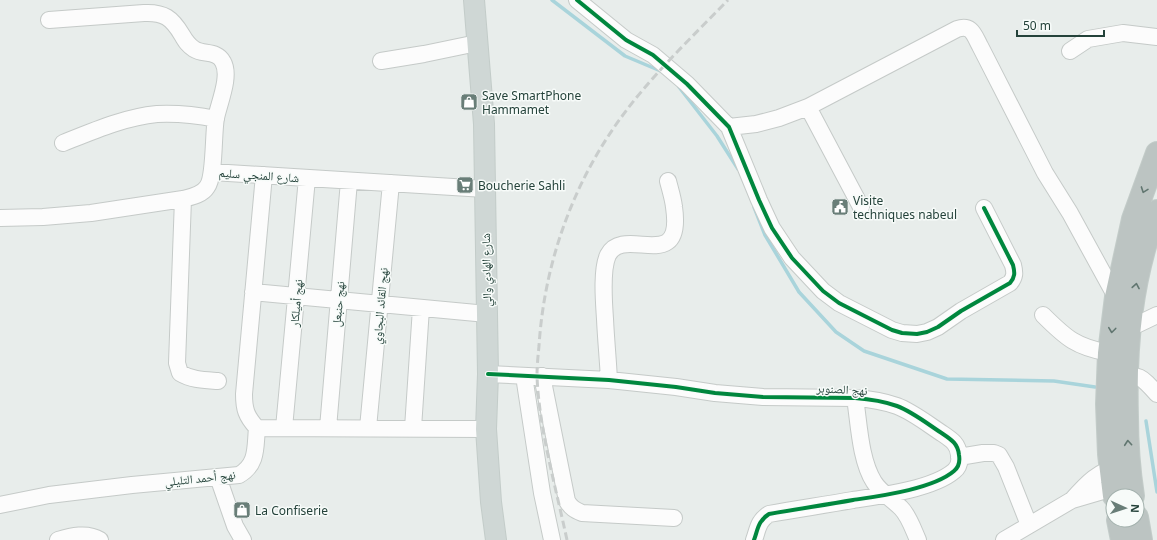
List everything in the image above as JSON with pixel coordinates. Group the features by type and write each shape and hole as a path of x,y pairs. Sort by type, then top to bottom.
{"highway":[{"path":"1122,483 1117,386 1109,353 1116,297 1133,219 1157,153"},
{"path":"1117,386 1138,274 1152,223 1157,211"},
{"path":"1120,528 1122,540"},
{"path":"1139,528 1141,540"}],"main road":[{"name":"شارع الهادي والي","path":"474,0 484,124 488,374 486,429 491,502 496,540"}],"street":[{"path":"577,0 626,40 653,55 687,84 729,127 772,228 792,258 823,291 839,303 892,330 909,334 927,332 938,327 961,311 1010,283 1014,279 1015,272 1013,265 984,208"},
{"path":"49,20 148,12 159,13 173,21 187,45 198,52 213,53 220,57 224,62 226,77 216,119 212,172"},
{"path":"729,127 756,124 779,118 808,107 963,26 968,28 973,33 980,46 1045,173 1070,213 1116,297"},
{"path":"1070,51 1088,39 1123,33 1157,37"},
{"path":"381,61 477,43"},
{"path":"808,107 861,207"},
{"path":"63,143 90,132 139,117 157,114 196,115 216,119"},
{"name":"شارع المنجي سليم","path":"0,218 43,217 91,213 183,199 198,195 208,187 212,172 485,189"},
{"path":"264,175 244,394 244,407 248,417 257,428 486,429"},
{"name":"نهج أميلكار","path":"284,428 308,178"},
{"path":"609,380 604,288 608,256 617,246 625,244 658,246 665,244 670,240 673,233 675,218 668,180"},
{"name":"نهج حنبعل","path":"328,428 349,181"},
{"name":"نهج القائد البجاوي","path":"368,428 391,183"},
{"path":"183,199 177,363 180,373 188,378 218,381"},
{"path":"253,292 487,314"},
{"path":"413,428 421,308"},
{"path":"1043,315 1056,329 1079,345 1109,353"},
{"path":"1128,329 1157,315"},
{"name":"نهج الصنوبر","path":"488,374 609,380 676,387 715,393 763,397 855,398 883,402 898,406 955,442 959,457"},
{"path":"524,376 542,493 552,540"},
{"path":"542,376 567,501 570,507 582,513 674,518"},
{"path":"1117,386 1136,376 1144,379 1156,393"},
{"path":"1117,386 1156,393"},
{"path":"855,398 860,433 868,471 875,483 902,509 909,519 918,540"},
{"name":"نهج أحمد التليلي","path":"0,505 49,495 132,485 239,475 251,466 254,458 257,428"},
{"path":"754,540 759,524 768,514 886,494 916,487 948,475 956,470 959,465 959,457 983,453 994,453 999,455 1006,467 1029,525"},
{"path":"218,477 235,526 243,540"},
{"path":"1007,539 1072,500 1091,479 1122,483"},
{"path":"58,540 79,535 88,535 100,540"}],"waterway":[{"path":"552,0 625,56 663,72"},
{"path":"679,87 717,136 738,169"},
{"path":"754,207 765,235 799,292 836,332 864,351 947,379 1054,381 1095,387"},
{"path":"1146,421 1157,492"}],"railway":[{"path":"567,540 544,437 538,396 537,376 542,316 554,256 563,227 575,198 603,144 632,103 658,72 728,0"}],"cycle path":[{"path":"577,0 626,40 653,55 687,84 729,127 772,228 792,258 823,291 839,303 892,330 902,333 917,334 927,332 938,327 961,311 1010,283 1014,275 1013,265 984,208"},
{"path":"488,374 609,380 676,387 715,393 763,397 855,398 871,400 892,404 909,412 949,438 957,448 959,459 957,468 945,477 933,483 891,494 769,514 760,522 754,540"}],"place":[{"name":"Save SmartPhone Hammamet","path":"469,102"},
{"name":"Boucherie Sahli","path":"465,185"},
{"name":"Visite techniques nabeul","path":"840,207"},
{"name":"La Confiserie","path":"242,510"}]}
